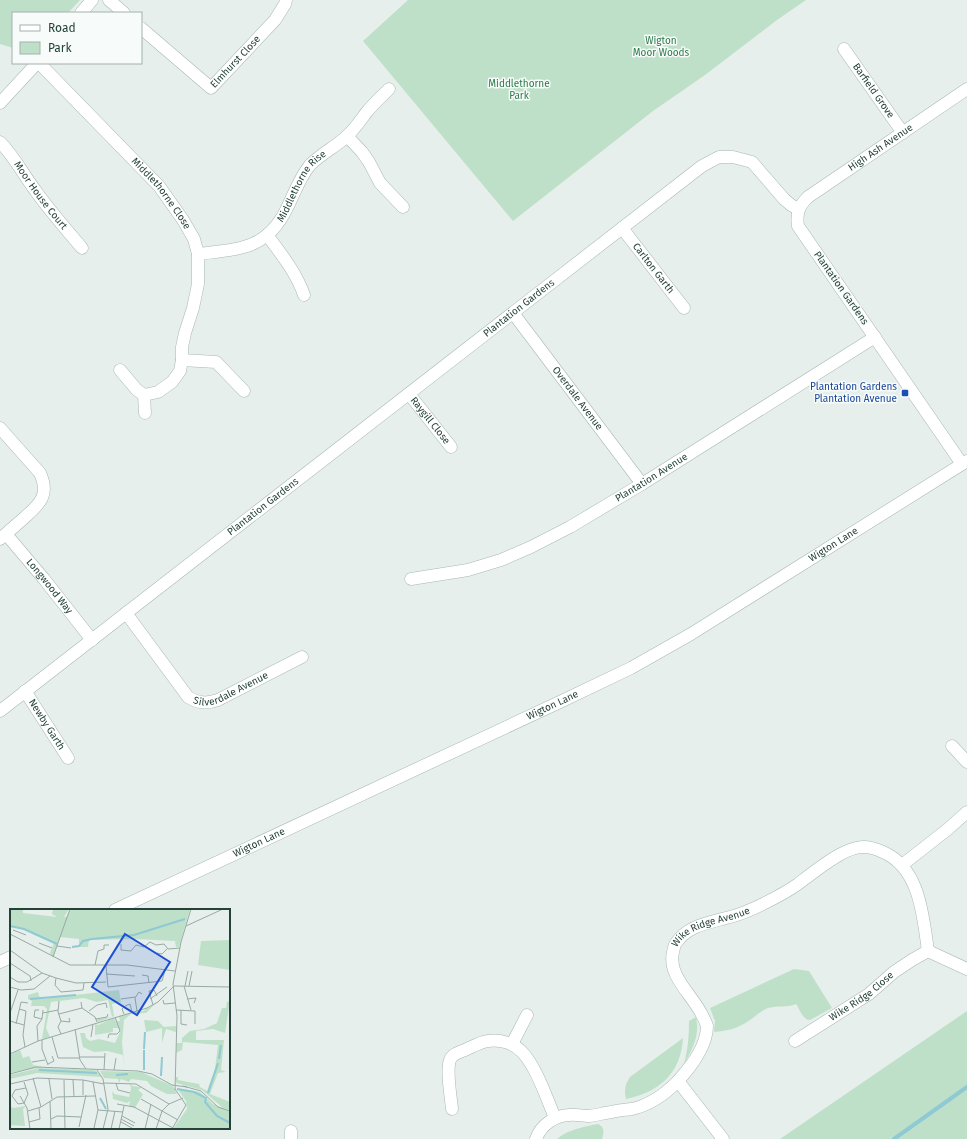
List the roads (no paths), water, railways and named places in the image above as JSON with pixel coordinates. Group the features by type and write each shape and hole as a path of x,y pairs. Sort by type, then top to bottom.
{"street":[{"path":"82,12 92,0"},
{"path":"109,0 123,12"},
{"name":"Elmhurst Close","path":"142,29 211,88 275,20 286,0"},
{"name":"Barfield Grove","path":"844,49 903,133"},
{"path":"0,103 37,64"},
{"name":"Middlethorne Close","path":"39,64 159,186 183,220 194,239 198,254 198,284 193,308 184,334 180,371 172,382 158,392 144,394"},
{"name":"Middlethorne Rise","path":"198,254 254,244 267,235 286,211 301,179 310,165 347,136 389,89"},
{"name":"High Ash Avenue","path":"798,210 802,202 808,197 967,89"},
{"path":"347,136 362,152 380,183 403,207"},
{"name":"Moor House Court","path":"0,142 18,163 27,180 39,196 82,248"},
{"name":"Plantation Gardens","path":"0,711 702,166 719,157 733,157 752,162 784,199 798,210 798,226 875,337 965,462"},
{"name":"Carlton Garth","path":"622,228 684,308"},
{"path":"267,235 292,268 304,295"},
{"name":"Overdale Avenue","path":"513,313 642,484"},
{"name":"Plantation Avenue","path":"411,579 468,570 501,560 531,547 570,527 642,484 875,337"},
{"path":"182,360 216,362 244,391"},
{"path":"120,370 137,390 144,394 145,413"},
{"name":"Raygill Close","path":"409,394 452,447"},
{"path":"0,428 40,473 44,490 42,498 37,506 3,537"},
{"name":"Wigton Lane","path":"117,909 631,668 691,634 965,462"},
{"name":"Longwood Way","path":"3,537 44,579 92,640"},
{"name":"Silverdale Avenue","path":"126,613 188,697 202,703 218,700 302,657"},
{"name":"Newby Garth","path":"25,691 68,758"},
{"path":"952,746 967,762"},
{"path":"902,865 948,830 967,812"},
{"name":"Wike Ridge Avenue","path":"556,1118 568,1115 591,1116 632,1109 665,1094 678,1081 699,1051 705,1039 707,1025 700,1010 683,988 674,970 672,957 676,943 686,932 698,925 749,911 776,898 839,855 857,847 873,847 887,853 902,865 911,879 918,895 923,914 928,951"},
{"path":"928,951 967,970"},
{"name":"Wike Ridge Close","path":"795,1041 869,994 894,972 928,951"},
{"path":"0,962 10,957"},
{"path":"512,1044 527,1015"},
{"path":"452,1109 448,1066 451,1058 457,1053 486,1041 500,1041 512,1044 521,1051 529,1062 556,1118 545,1125 536,1139"},
{"path":"678,1081 723,1139"}],"waterway":[{"path":"894,1139 967,1087"}],"place":[{"name":"Plantation Gardens Plantation Avenue","path":"905,393"}],"park label":[{"name":"Wigton Moor Woods","path":"661,46"},
{"name":"Middlethorne Park","path":"519,90"}]}
